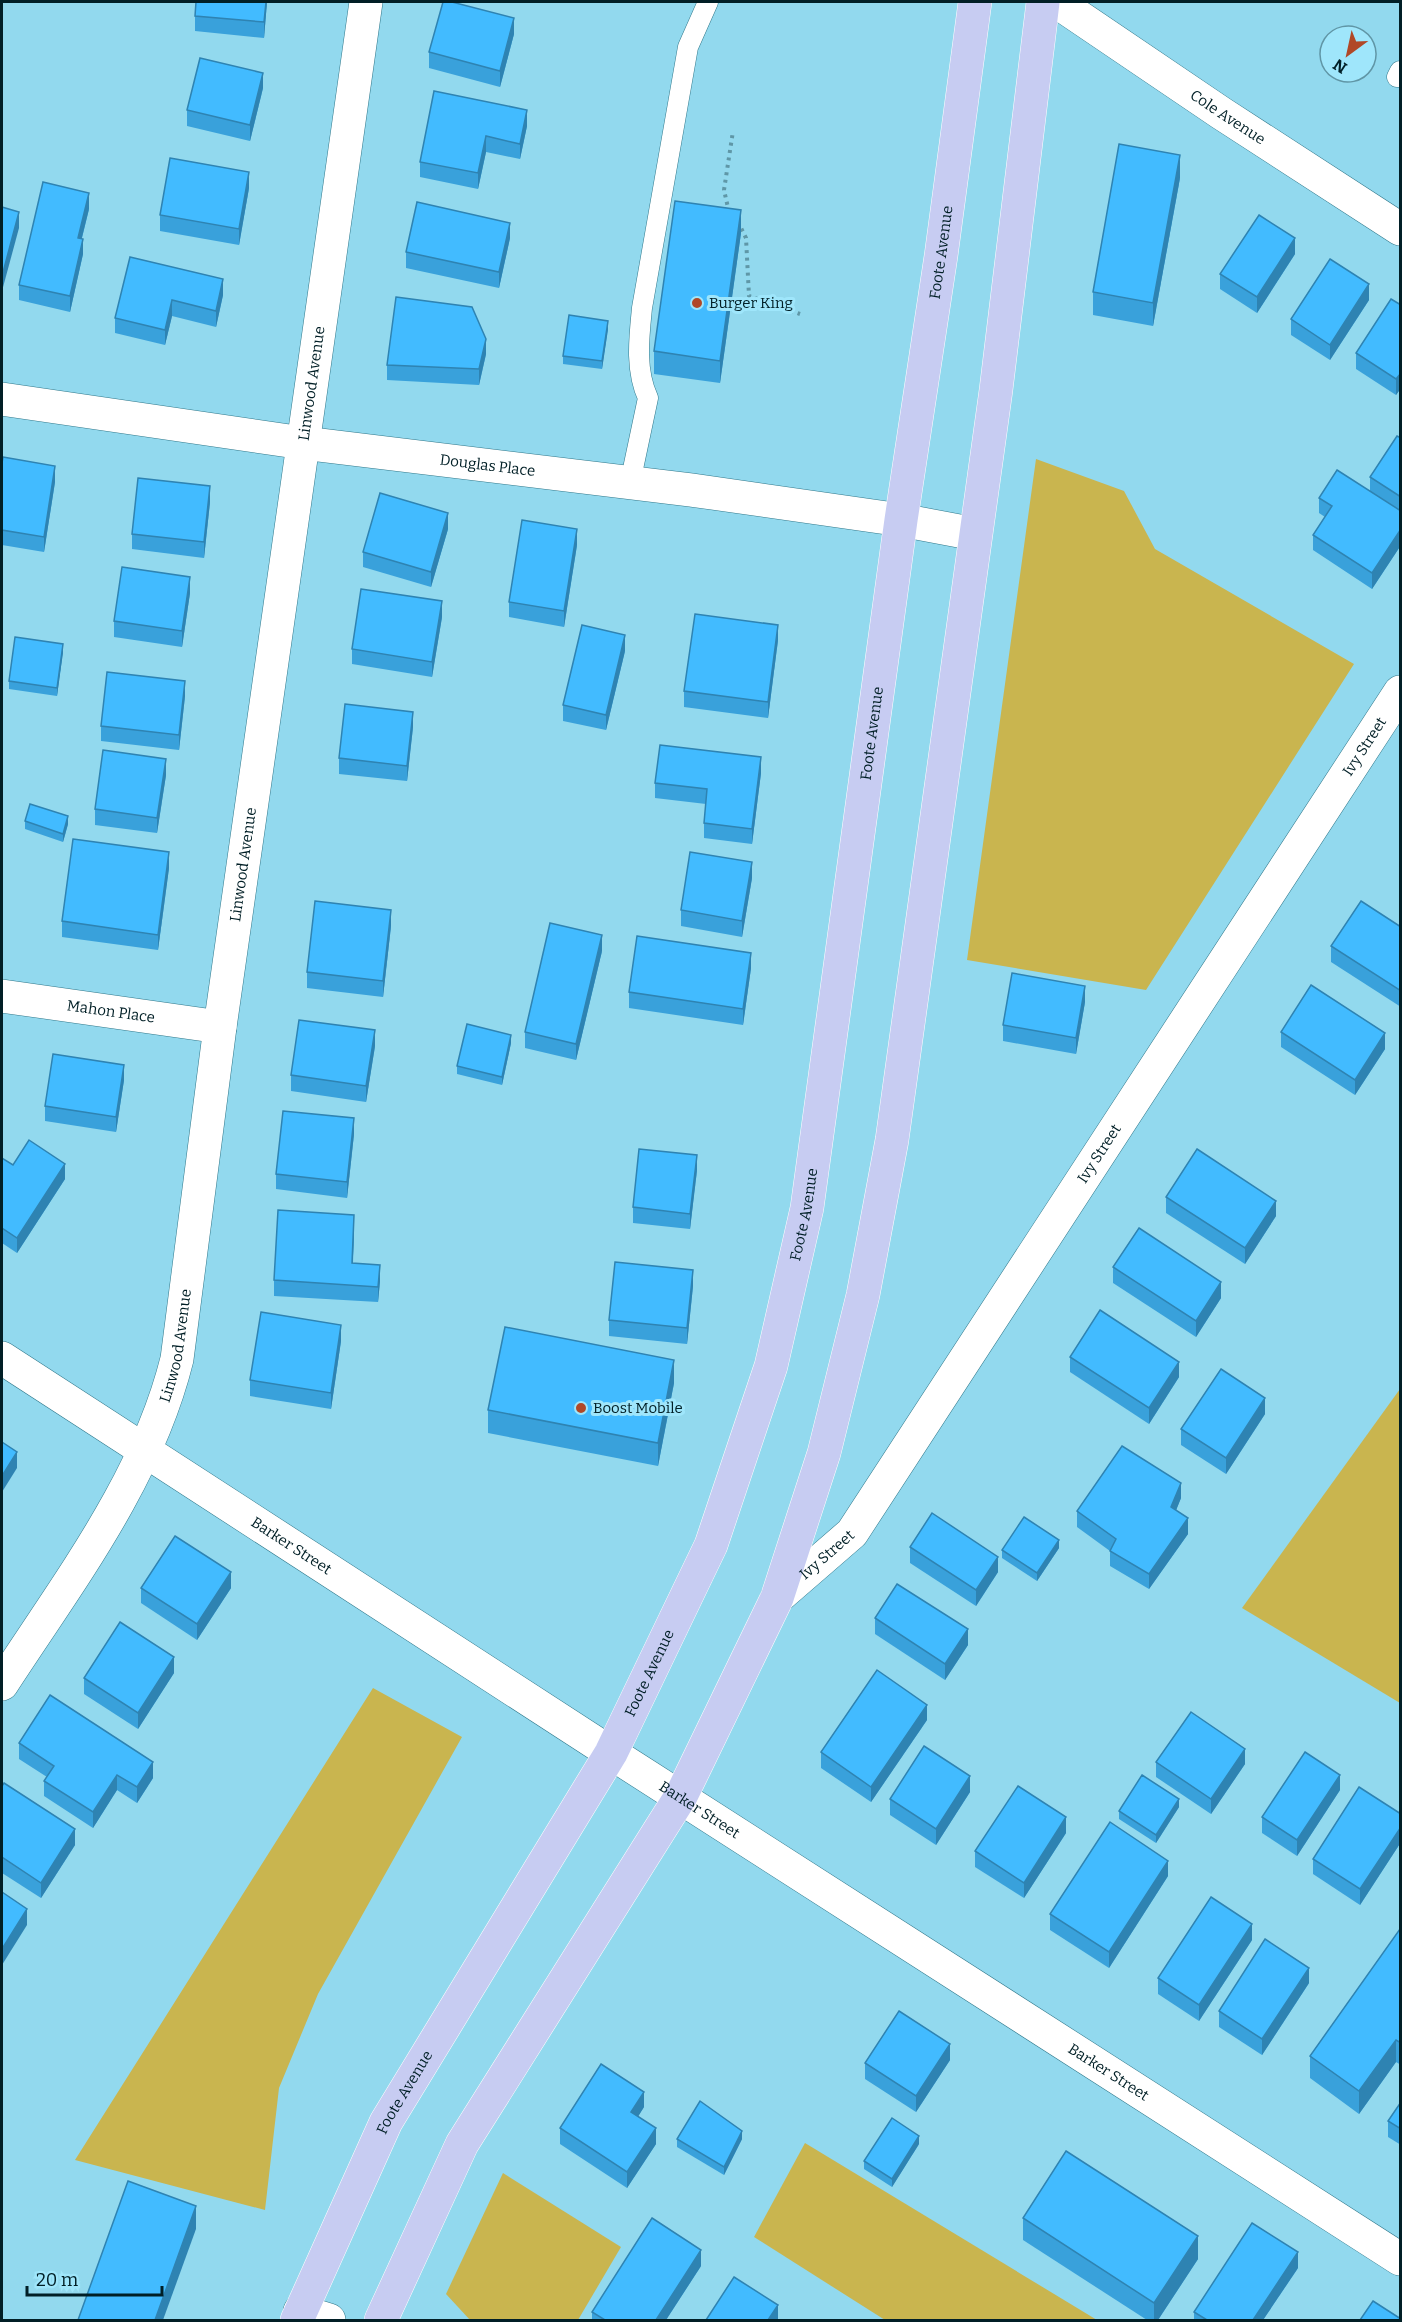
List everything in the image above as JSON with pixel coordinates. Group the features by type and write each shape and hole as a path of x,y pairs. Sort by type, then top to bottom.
{"highway":[{"name":"Foote Avenue","path":"309,2317 386,2122 611,1753 711,1545 771,1366 807,1208 901,520 942,256 975,2"},
{"path":"381,2320 462,2144 681,1796 777,1598 824,1453 863,1295 892,1140 975,534 1044,2"}],"street":[{"name":"Linwood Avenue","path":"2,1684 104,1528 145,1450 167,1401 177,1359 220,1027 366,2"},
{"name":"Cole Avenue","path":"1057,2 1230,119 1401,229"},
{"name":"Douglas Place","path":"2,399 303,443 630,483 901,520 975,534"},
{"name":"Ivy Street","path":"777,1598 852,1533 1401,692"},
{"name":"Mahon Place","path":"2,996 220,1027"},
{"name":"Barker Street","path":"2,1358 611,1753 1401,2259"}],"lane":[{"path":"630,483 648,398 640,369 642,308 688,47 708,2"}],"path":[{"path":"733,131 724,190 725,204 732,218 739,223 746,238 749,296 800,314"}],"shaded area":[{"path":"1036,459 1124,491 1155,549 1354,664 1146,990 967,960"},
{"path":"1400,1389 1400,1703 1242,1608"},
{"path":"373,1688 462,1737 318,1994 279,2088 265,2210 75,2160"},
{"path":"805,2143 1097,2320 885,2320 754,2237"},
{"path":"503,2173 621,2247 578,2320 470,2320 446,2294"}],"building":[{"path":"196,2 266,2 264,22 195,16"},
{"path":"443,2 452,2 514,18 500,71 429,52"},
{"path":"200,58 263,73 250,125 187,110"},
{"path":"434,91 527,110 520,144 486,136 478,173 420,162"},
{"path":"1119,144 1180,155 1153,303 1093,292"},
{"path":"170,158 249,172 239,229 160,215"},
{"path":"43,182 89,193 78,238 83,239 70,296 19,285"},
{"name":"Burger King","path":"675,201 741,210 720,361 654,351"},
{"path":"417,202 510,223 499,272 406,252"},
{"path":"2,207 19,212 2,276"},
{"path":"1259,215 1295,238 1257,297 1220,274"},
{"path":"130,257 223,279 216,311 172,300 165,330 115,318"},
{"path":"1330,259 1369,284 1330,345 1291,319"},
{"path":"396,297 472,307 486,339 479,369 387,365"},
{"path":"1391,299 1401,305 1401,373 1396,379 1356,353"},
{"path":"569,315 608,321 602,361 563,356"},
{"path":"1397,436 1401,438 1401,497 1370,477"},
{"path":"3,457 55,466 44,537 2,530"},
{"path":"1337,470 1401,511 1401,529 1372,573 1313,535 1332,506 1319,498"},
{"path":"138,478 210,486 204,542 132,534"},
{"path":"380,493 448,513 431,572 363,552"},
{"path":"522,520 577,529 564,611 509,602"},
{"path":"122,567 190,577 182,631 114,621"},
{"path":"361,589 442,601 432,662 352,649"},
{"path":"695,614 778,625 768,702 684,691"},
{"path":"582,625 625,635 606,715 563,705"},
{"path":"15,637 63,644 57,688 9,681"},
{"path":"107,672 185,681 179,735 101,726"},
{"path":"345,704 413,712 407,766 339,758"},
{"path":"660,745 761,757 752,829 704,823 707,789 655,783"},
{"path":"103,750 166,759 157,818 95,809"},
{"path":"30,804 68,816 63,834 25,821"},
{"path":"73,839 169,852 158,935 62,921"},
{"path":"690,852 752,862 742,921 681,910"},
{"path":"315,901 391,910 383,981 307,972"},
{"path":"1361,901 1401,927 1401,991 1331,946"},
{"path":"550,923 602,935 576,1044 525,1032"},
{"path":"637,936 751,953 743,1009 629,992"},
{"path":"1012,973 1085,986 1076,1038 1003,1025"},
{"path":"1311,985 1385,1033 1355,1080 1281,1032"},
{"path":"299,1020 375,1030 366,1086 291,1075"},
{"path":"467,1024 511,1035 502,1077 457,1066"},
{"path":"53,1054 124,1065 116,1117 45,1106"},
{"path":"283,1111 354,1118 347,1182 276,1174"},
{"path":"29,1140 65,1164 17,1238 2,1228 2,1158 13,1165"},
{"path":"639,1149 697,1155 690,1214 633,1207"},
{"path":"1197,1149 1276,1201 1245,1248 1166,1197"},
{"path":"278,1210 354,1215 352,1263 380,1265 378,1287 274,1280"},
{"path":"1139,1228 1221,1282 1196,1321 1113,1267"},
{"path":"615,1262 693,1270 687,1328 609,1320"},
{"path":"1100,1310 1179,1362 1149,1408 1070,1357"},
{"path":"261,1312 341,1325 331,1393 250,1380"},
{"name":"Boost Mobile","path":"505,1327 674,1360 658,1443 488,1410"},
{"path":"1221,1369 1265,1398 1226,1458 1181,1429"},
{"path":"2,1442 17,1452 2,1476"},
{"path":"1122,1446 1181,1483 1171,1507 1188,1518 1149,1574 1110,1551 1116,1539 1077,1511"},
{"path":"932,1513 998,1557 976,1590 910,1547"},
{"path":"1024,1517 1059,1540 1037,1573 1002,1550"},
{"path":"175,1536 231,1572 197,1624 141,1588"},
{"path":"897,1584 968,1629 945,1664 875,1618"},
{"path":"120,1622 174,1657 138,1713 84,1678"},
{"path":"877,1670 927,1705 871,1787 821,1752"},
{"path":"50,1695 153,1762 137,1787 117,1775 93,1812 44,1781 54,1766 19,1743"},
{"path":"1191,1712 1245,1749 1211,1799 1156,1762"},
{"path":"924,1746 970,1776 936,1829 890,1799"},
{"path":"1305,1752 1340,1775 1297,1840 1262,1817"},
{"path":"1142,1775 1179,1799 1156,1835 1119,1811"},
{"path":"4,1783 75,1829 41,1883 2,1857 2,1786"},
{"path":"1018,1786 1066,1817 1024,1883 975,1851"},
{"path":"1359,1787 1401,1814 1401,1827 1360,1889 1313,1859"},
{"path":"1110,1822 1168,1861 1109,1952 1050,1914"},
{"path":"2,1892 27,1909 2,1949"},
{"path":"1211,1897 1252,1924 1199,2005 1158,1978"},
{"path":"1400,1929 1401,2043 1396,2040 1359,2091 1310,2056"},
{"path":"1265,1939 1309,1968 1262,2039 1219,2011"},
{"path":"899,2011 950,2044 916,2096 865,2063"},
{"path":"601,2064 644,2092 631,2112 656,2128 627,2172 560,2128"},
{"path":"700,2101 742,2131 724,2167 677,2139"},
{"path":"1401,2102 1401,2129 1388,2121"},
{"path":"892,2118 919,2136 892,2179 864,2161"},
{"path":"1066,2151 1198,2236 1154,2303 1023,2218"},
{"path":"128,2181 196,2206 155,2320 78,2320"},
{"path":"652,2218 701,2250 656,2320 605,2320 592,2312"},
{"path":"1252,2223 1298,2252 1253,2320 1207,2320 1194,2312"},
{"path":"734,2277 778,2305 768,2320 706,2320"},
{"path":"1373,2301 1401,2319 1401,2320 1360,2320"}],"place":[{"name":"Burger King","path":"697,303"},
{"name":"Boost Mobile","path":"581,1408"}]}
